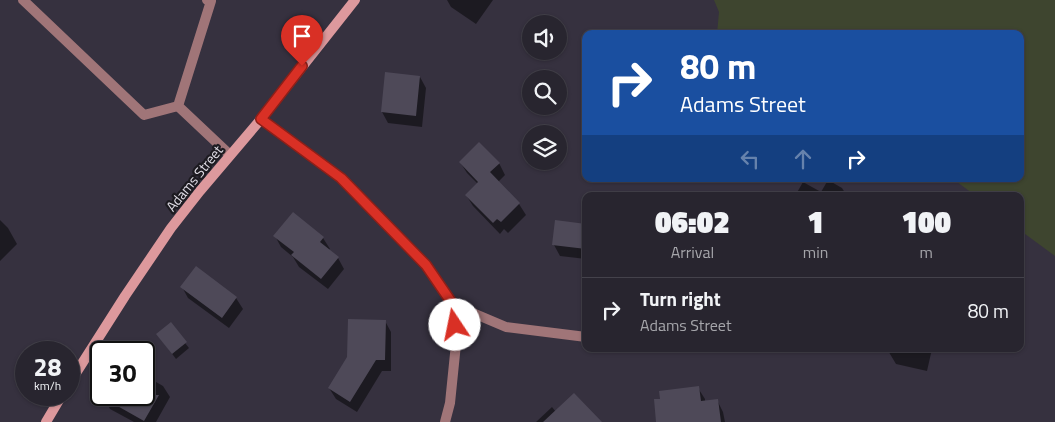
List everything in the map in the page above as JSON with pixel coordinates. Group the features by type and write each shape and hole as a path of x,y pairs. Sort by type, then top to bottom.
{"main road":[{"name":"Adams Street","path":"80,367 166,235 200,191 261,119 354,0"},
{"path":"46,422 55,406"}],"street":[{"path":"23,0 144,115 178,106"},
{"path":"178,106 211,1 207,0"},
{"path":"178,106 230,155"},
{"path":"261,119 341,178 426,265 454,306 456,344 450,403 445,422"},
{"path":"454,306 506,327 582,336"}],"green space":[{"path":"714,0 1055,0 1055,256 1024,233 1024,192 971,192 957,182 1024,182 1024,30 717,30 719,12"}],"building":[{"path":"385,72 420,76 416,116 381,112"},
{"path":"479,142 500,163 490,172 520,203 501,222 497,219 493,223 465,195 478,182 459,162"},
{"path":"293,212 324,237 320,242 339,257 321,279 291,255 294,252 273,236"},
{"path":"555,220 582,223 582,249 552,245"},
{"path":"196,266 237,297 222,318 180,287"},
{"path":"348,319 386,320 385,360 376,360 350,402 328,388 347,357"},
{"path":"171,322 187,342 172,354 156,334"},
{"path":"699,386 701,401 718,399 721,422 656,422 654,399 660,399 659,391"},
{"path":"574,393 602,422 543,422"},
{"path":"117,406 153,406 144,421"}],"route":[{"path":"302,66 261,119 341,178 426,265 454,306 455,325"}]}
